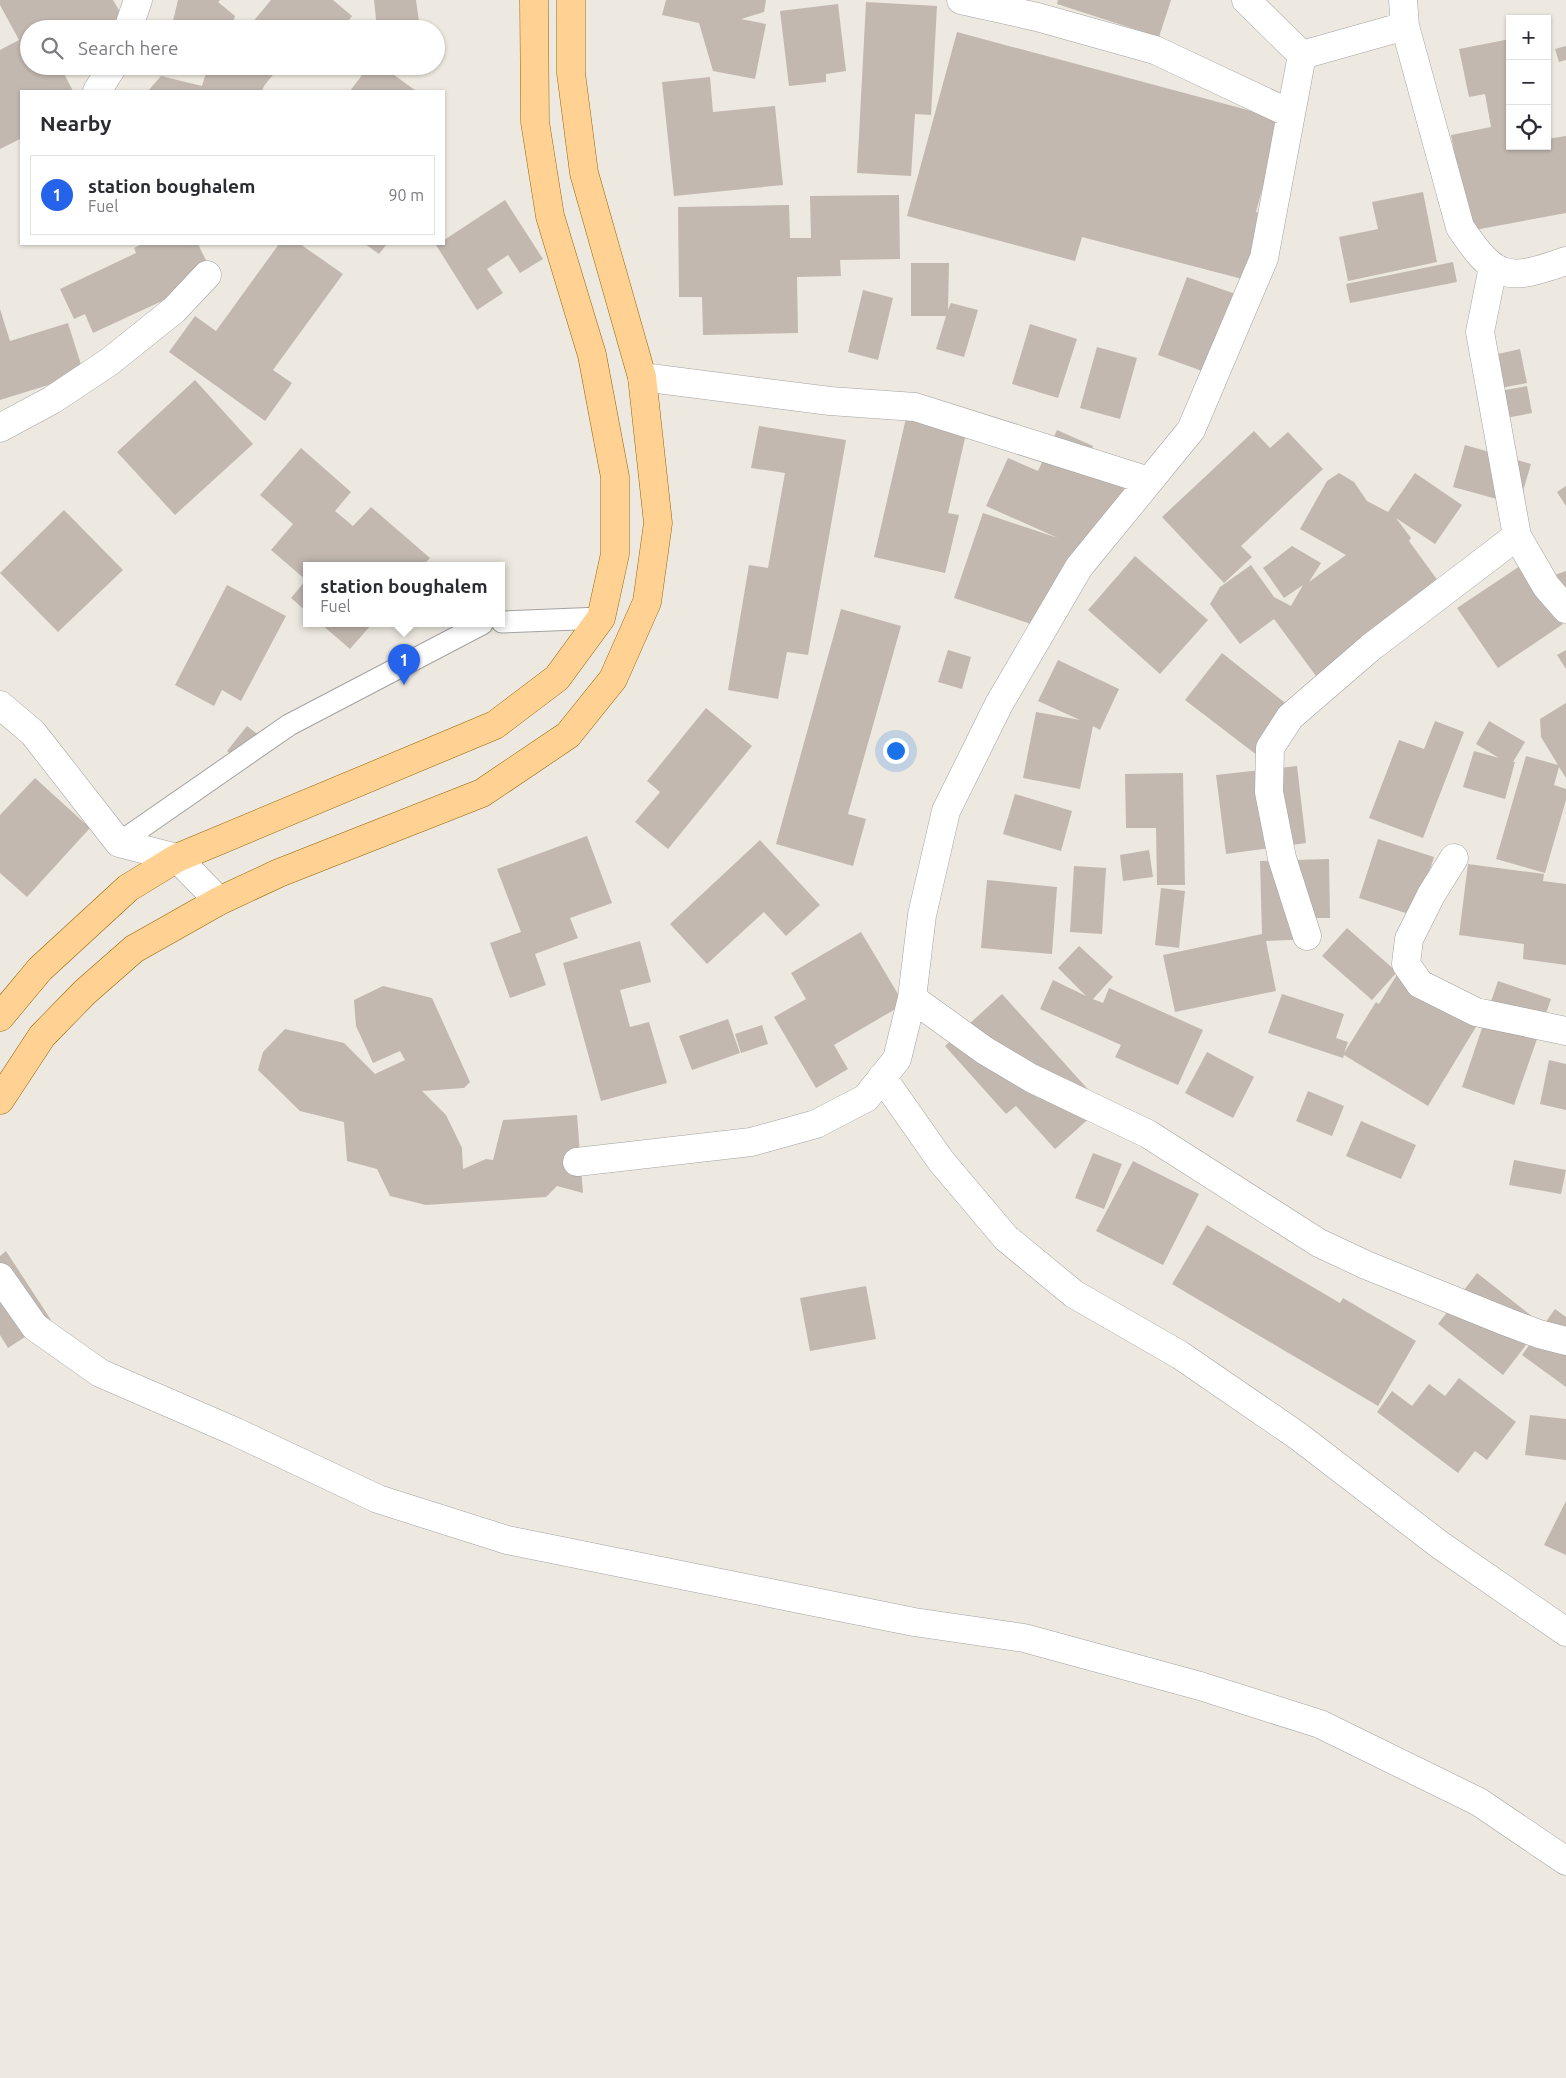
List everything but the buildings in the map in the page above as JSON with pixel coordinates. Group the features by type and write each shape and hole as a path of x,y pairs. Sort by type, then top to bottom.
{"main road":[{"path":"0,1017 40,968 128,888 177,858 495,725 557,678 601,618 615,554 615,477 592,355 550,216 535,122 534,0"},
{"path":"0,1100 42,1036 85,992 134,948 219,901 279,873 482,793 568,735 614,679 647,602 658,523 642,377 584,173 572,73 571,0"}],"street":[{"path":"131,20 138,0"},
{"path":"960,0 1037,17 1155,50 1291,114"},
{"path":"1246,0 1302,55"},
{"path":"1302,55 1404,13 1460,227 1477,252 1492,268 1515,275 1538,271 1566,261"},
{"path":"577,1162 751,1142 816,1124 866,1098 897,1059 912,998 922,915 946,811 999,704 1079,567 1191,430 1264,258 1302,55"},
{"path":"98,90 107,75"},
{"path":"1492,268 1480,332 1517,536 1546,586 1566,609"},
{"path":"0,428 52,400 109,362 174,310 207,274"},
{"path":"642,377 830,401 915,406 1149,481"},
{"path":"1307,936 1282,858 1269,792 1270,748 1290,717 1370,648 1517,536"},
{"path":"0,705 33,732 119,843 177,858 219,901"},
{"path":"1454,858 1431,894 1409,939 1406,964 1420,984 1476,1012 1566,1031"},
{"path":"912,998 992,1054 1031,1078 1148,1134 1319,1243 1366,1265 1507,1322 1539,1334 1566,1341"},
{"path":"882,1077 941,1160 1006,1238 1074,1294 1196,1365 1298,1436 1440,1545 1566,1632"},
{"path":"0,1277 35,1327 100,1373 236,1432 378,1499 507,1540 914,1622 1024,1638 1200,1686 1320,1724 1479,1802 1566,1861"}],"lane":[{"path":"505,622 601,618"},
{"path":"119,843 289,725 476,627"}],"place":[{"name":"station boughalem","path":"404,685"}]}
